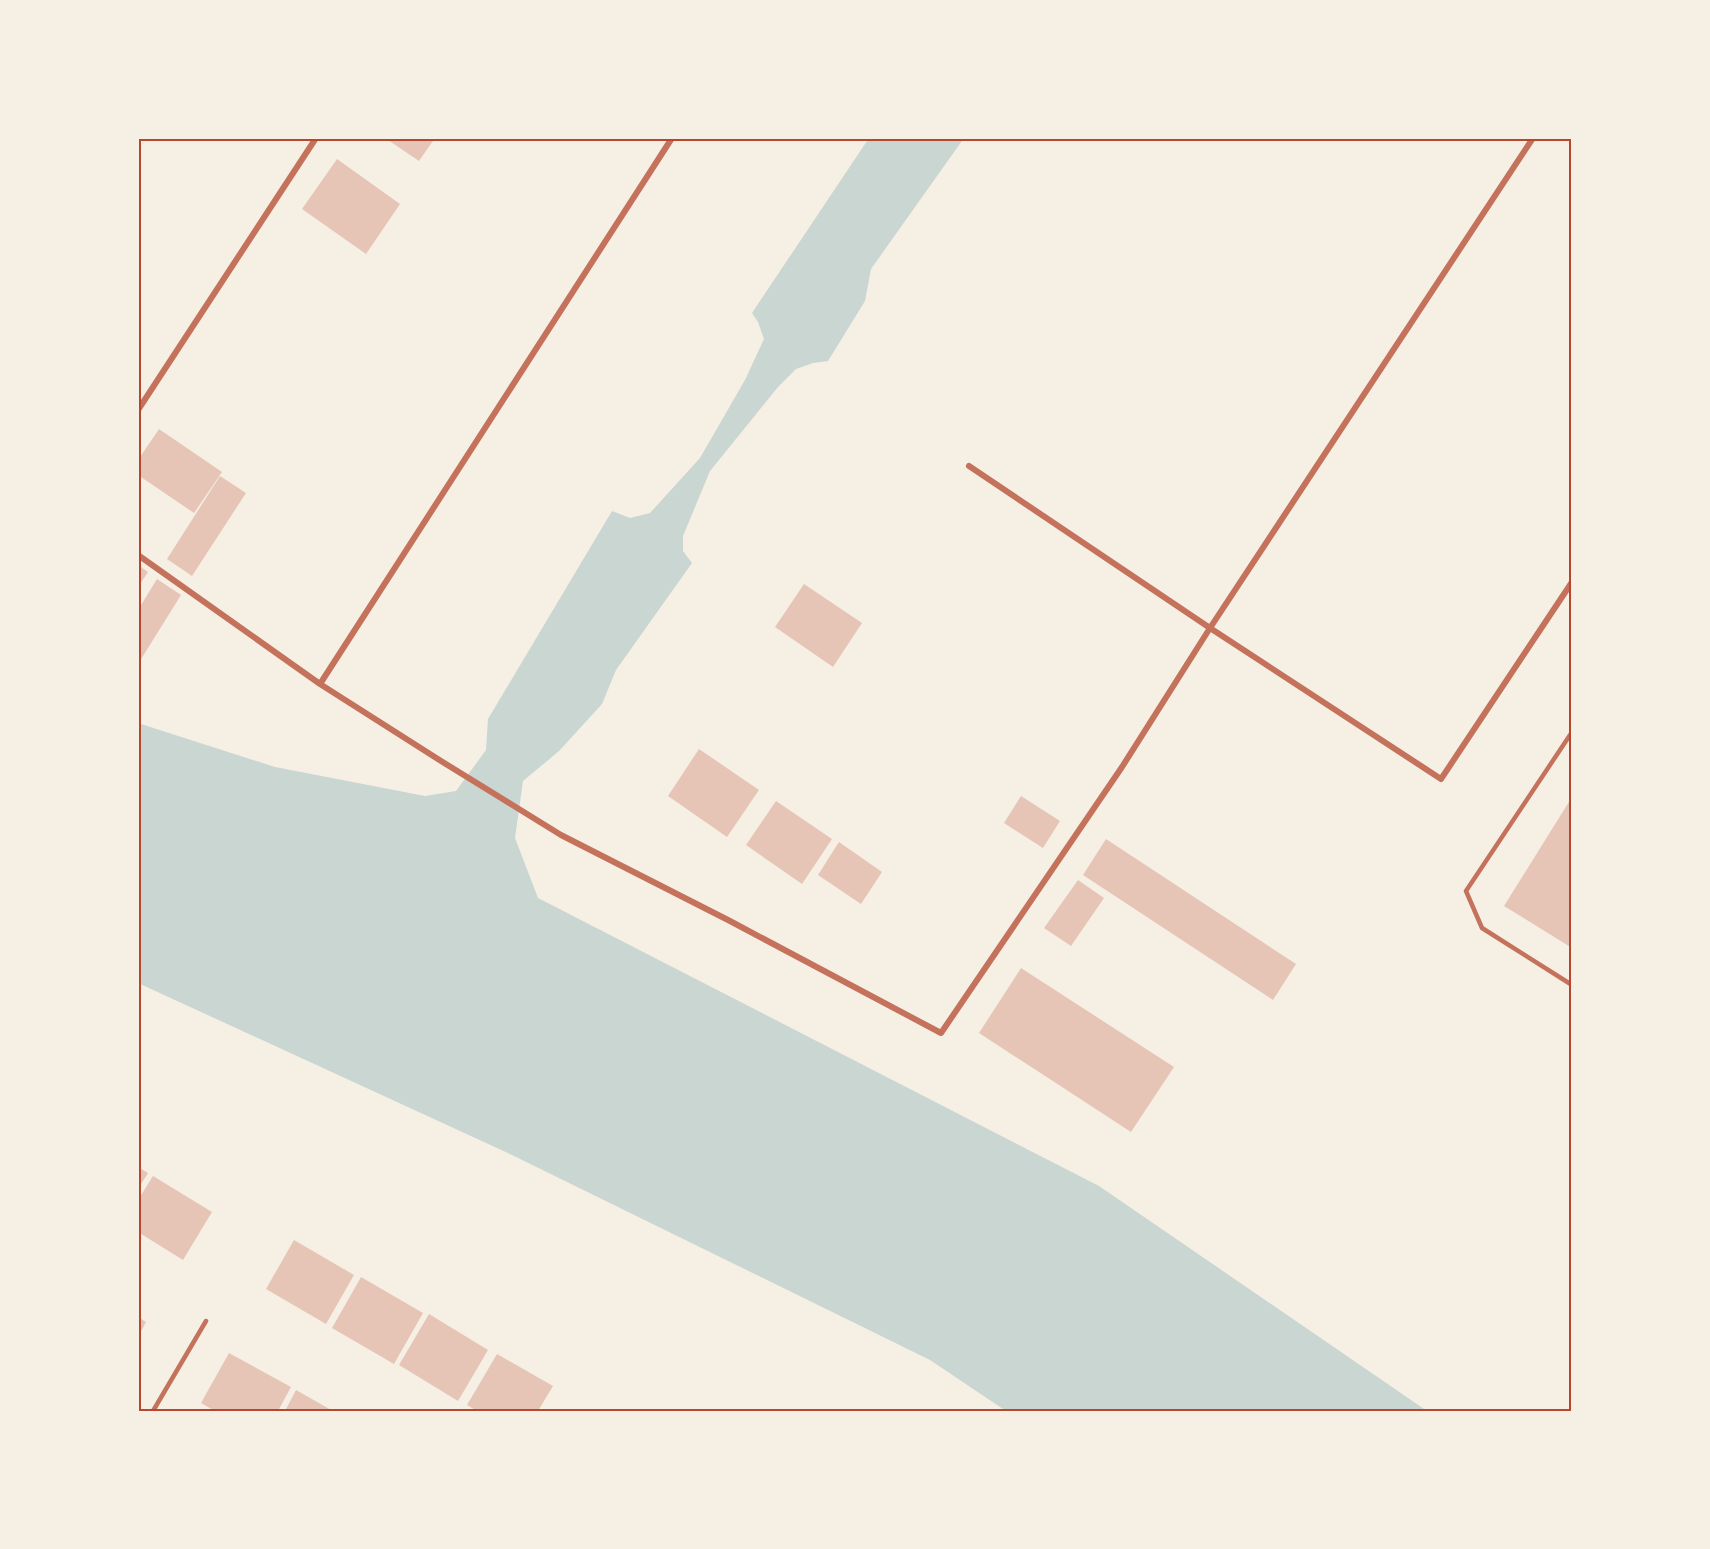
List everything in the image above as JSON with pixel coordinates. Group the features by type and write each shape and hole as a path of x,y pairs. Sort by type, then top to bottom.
{"street":[{"path":"138,410 316,138"},
{"path":"320,684 672,138"},
{"path":"138,555 320,684 561,835 730,921 941,1033 1122,767 1210,628 1533,138"},
{"path":"969,466 1210,628 1441,779 1572,582"}],"lane":[{"path":"1572,732 1466,891 1482,928 1572,985"},
{"path":"153,1411 206,1321"}],"shaded area":[{"path":"869,138 964,138 871,269 865,301 828,361 796,369 778,387 710,471 683,536 683,551 692,563 616,670 602,704 559,751 523,781 515,838 538,898 1099,1186 1427,1411 1006,1411 930,1360 512,1155 138,983 138,723 275,767 425,796 456,791 486,750 488,719 612,511 630,518 650,513 700,458 745,380 764,339 752,313"}],"building":[{"path":"385,138 435,138 419,161"},
{"path":"337,159 400,204 366,254 302,209"},
{"path":"159,429 222,472 194,513 138,475 138,460"},
{"path":"220,476 246,493 192,576 167,559"},
{"path":"138,565 148,572 138,587"},
{"path":"157,579 181,595 138,664 138,610"},
{"path":"804,584 862,623 833,667 775,627"},
{"path":"699,749 759,790 727,837 668,796"},
{"path":"1021,796 1060,821 1043,848 1004,823"},
{"path":"1572,797 1572,948 1504,906"},
{"path":"776,801 832,839 802,884 746,845"},
{"path":"1106,839 1296,964 1273,1000 1083,875"},
{"path":"839,842 882,872 861,904 818,875"},
{"path":"1078,880 1104,898 1071,946 1044,928"},
{"path":"1021,968 1174,1067 1131,1132 979,1033"},
{"path":"138,1167 148,1173 138,1189"},
{"path":"153,1176 212,1212 183,1260 138,1232 138,1200"},
{"path":"294,1240 354,1275 326,1324 266,1289"},
{"path":"361,1277 423,1313 394,1364 332,1328"},
{"path":"429,1314 488,1350 458,1401 399,1365"},
{"path":"138,1317 146,1322 138,1337"},
{"path":"229,1353 291,1387 278,1411 215,1411 201,1403"},
{"path":"497,1354 553,1386 538,1411 477,1411 467,1405"},
{"path":"296,1390 333,1411 285,1411"}]}
